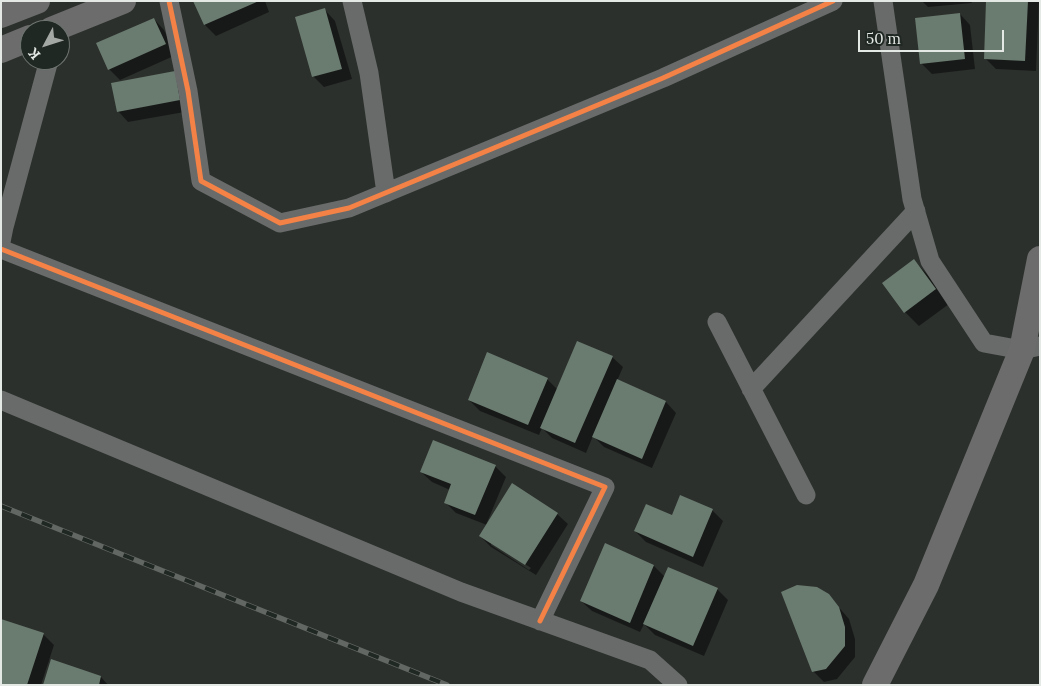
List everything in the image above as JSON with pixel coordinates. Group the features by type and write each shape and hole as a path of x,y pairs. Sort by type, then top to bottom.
{"main road":[{"path":"1,15 37,1"},
{"path":"70,23 123,1"},
{"path":"1,50 20,42"},
{"path":"875,685 926,585 1031,348 1040,259"}],"street":[{"path":"168,1 188,91 201,181 280,223 349,208 663,78 833,1"},
{"path":"352,1 369,73 386,193"},
{"path":"882,1 912,199 930,261 984,343 1031,348"},
{"path":"1,242 46,70"},
{"path":"751,389 916,211"},
{"path":"1,249 605,487 540,621"},
{"path":"717,322 806,495"},
{"path":"1,400 461,592 650,660 678,685"}],"building":[{"path":"193,1 259,1 204,25"},
{"path":"986,1 1028,1 1025,61 984,59"},
{"path":"325,8 342,69 312,77 295,17"},
{"path":"960,13 965,59 920,64 915,18"},
{"path":"154,18 166,44 108,70 96,43"},
{"path":"175,71 180,100 117,112 111,83"},
{"path":"914,259 936,289 904,313 882,283"},
{"path":"577,341 613,356 575,443 540,428"},
{"path":"487,352 548,378 528,425 468,400"},
{"path":"617,379 666,401 642,459 592,437"},
{"path":"433,440 496,465 475,515 444,503 451,484 420,472"},
{"path":"512,483 558,513 525,565 479,536"},
{"path":"680,495 713,509 693,557 634,531 646,504 672,515"},
{"path":"605,543 654,565 630,623 580,601"},
{"path":"668,567 718,588 693,646 643,624"},
{"path":"797,585 817,587 829,594 839,607 845,627 845,646 826,669 812,672 781,592"},
{"path":"1,619 44,633 27,685 1,685"},
{"path":"51,659 101,676 99,685 43,685"}],"railway":[{"path":"1,506 447,685"}],"cycle path":[{"path":"169,1 188,91 201,181 280,223 349,208 663,78 833,1"},
{"path":"1,249 605,487 540,621"}]}
